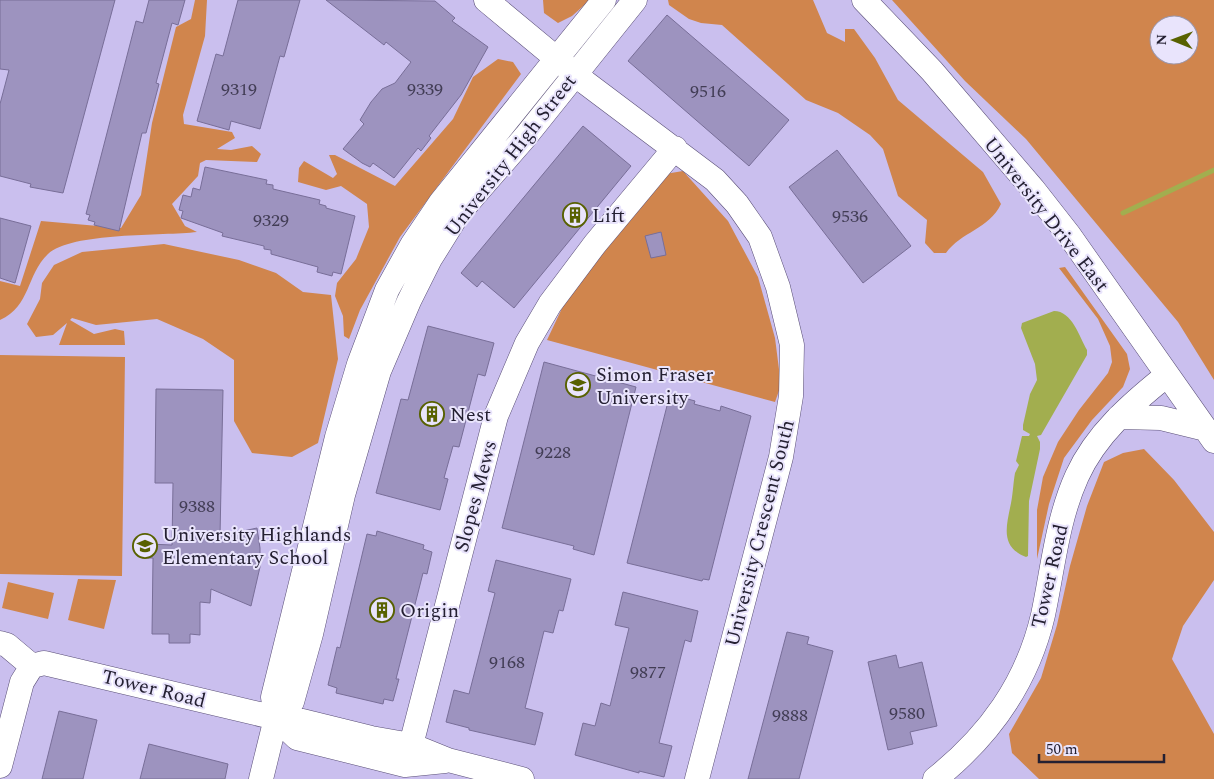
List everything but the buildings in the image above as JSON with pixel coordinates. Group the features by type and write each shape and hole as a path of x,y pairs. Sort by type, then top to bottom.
{"street":[{"name":"University Crescent South","path":"486,0 566,66 715,180 736,204 760,237 778,287 792,345 791,396 781,457 697,779"},
{"name":"University High Street","path":"566,66 604,0"},
{"name":"University High Street","path":"261,779 276,718 273,696 336,437 359,364 387,290 412,245 441,202 566,66 635,0"},
{"name":"University Drive East","path":"864,0 932,72 1069,235 1210,435"},
{"name":"Slopes Mews","path":"406,763 496,416 527,343 550,304 584,258 675,148"},
{"name":"Tower Road","path":"934,779 971,747 996,720 1024,673 1042,617 1066,503 1082,466 1100,439 1119,417 1167,375"},
{"path":"1119,417 1161,418 1210,435"},
{"path":"0,643 7,645 32,666 22,682 0,766"},
{"name":"Tower Road","path":"32,666 44,662 276,718"},
{"path":"276,718 297,738 406,763 448,760 522,779"}],"shaded area":[{"path":"195,0 207,0 205,36 183,115 184,124 232,132 235,138 217,149 231,150 252,146 261,154 257,162 206,160 200,163 198,176 172,204 185,226 197,232 97,238 60,247 48,254 36,271 23,299 10,314 0,320 0,281 20,286 41,221 121,228 141,195 152,123 176,27 191,19"},
{"path":"543,0 590,0 572,16 558,23 544,13"},
{"path":"668,0 813,0 827,33 845,42 845,29 854,29 875,58 898,100 983,172 1001,204 996,212 982,225 959,240 946,253 934,253 925,243 927,220 898,196 883,149 870,135 838,113 806,100 722,25 701,23 689,19 669,5"},
{"path":"892,0 1214,0 1214,380 1178,322 1026,139 965,81"},
{"path":"498,59 513,62 521,74 400,237 360,310 349,339 344,336 343,316 335,296 337,283 356,259 369,227 367,204 341,186 326,190 298,182 299,168 304,161 333,178 337,174 329,155 335,155 395,186 453,119 473,77"},
{"path":"683,171 728,221 758,277 775,338 781,385 775,402 547,340 565,302 665,174"},
{"path":"164,244 239,260 276,273 303,292 331,295 338,359 318,443 292,457 252,453 234,421 234,360 203,339 157,319 96,325 72,318 70,320 94,334 115,329 124,331 125,345 59,345 67,323 53,335 36,337 27,324 40,299 42,283 54,265 82,252"},
{"path":"1065,267 1127,354 1130,369 1123,387 1092,420 1064,458 1049,504 1037,559 1037,510 1043,477 1058,442 1079,410 1108,373 1112,362 1110,346 1098,319 1059,268"},
{"path":"1054,311 1066,315 1070,320 1087,350 1087,355 1041,435 1037,436 1040,442 1040,449 1029,501 1028,556 1026,557 1012,548 1007,536 1007,523 1015,473 1019,465 1016,461 1022,436 1029,436 1030,434 1023,430 1023,425 1030,394 1037,380 1035,364 1021,328 1022,323"},
{"path":"0,355 125,357 122,576 0,574"},
{"path":"1144,449 1174,480 1214,532 1214,580 1183,626 1172,659 1214,734 1214,779 1039,779 1012,753 1009,734 1041,678 1057,625 1070,566 1087,506 1104,462 1123,453"},
{"path":"78,579 116,580 104,629 68,620"},
{"path":"8,582 54,593 48,619 2,608"}],"waterway":[{"path":"1123,213 1214,170"}],"place":[{"name":"Lift","path":"575,215"},
{"name":"Simon Fraser University","path":"578,385"},
{"name":"Nest","path":"432,414"},
{"name":"University Highlands Elementary School","path":"145,546"},
{"name":"Origin","path":"382,610"}]}
